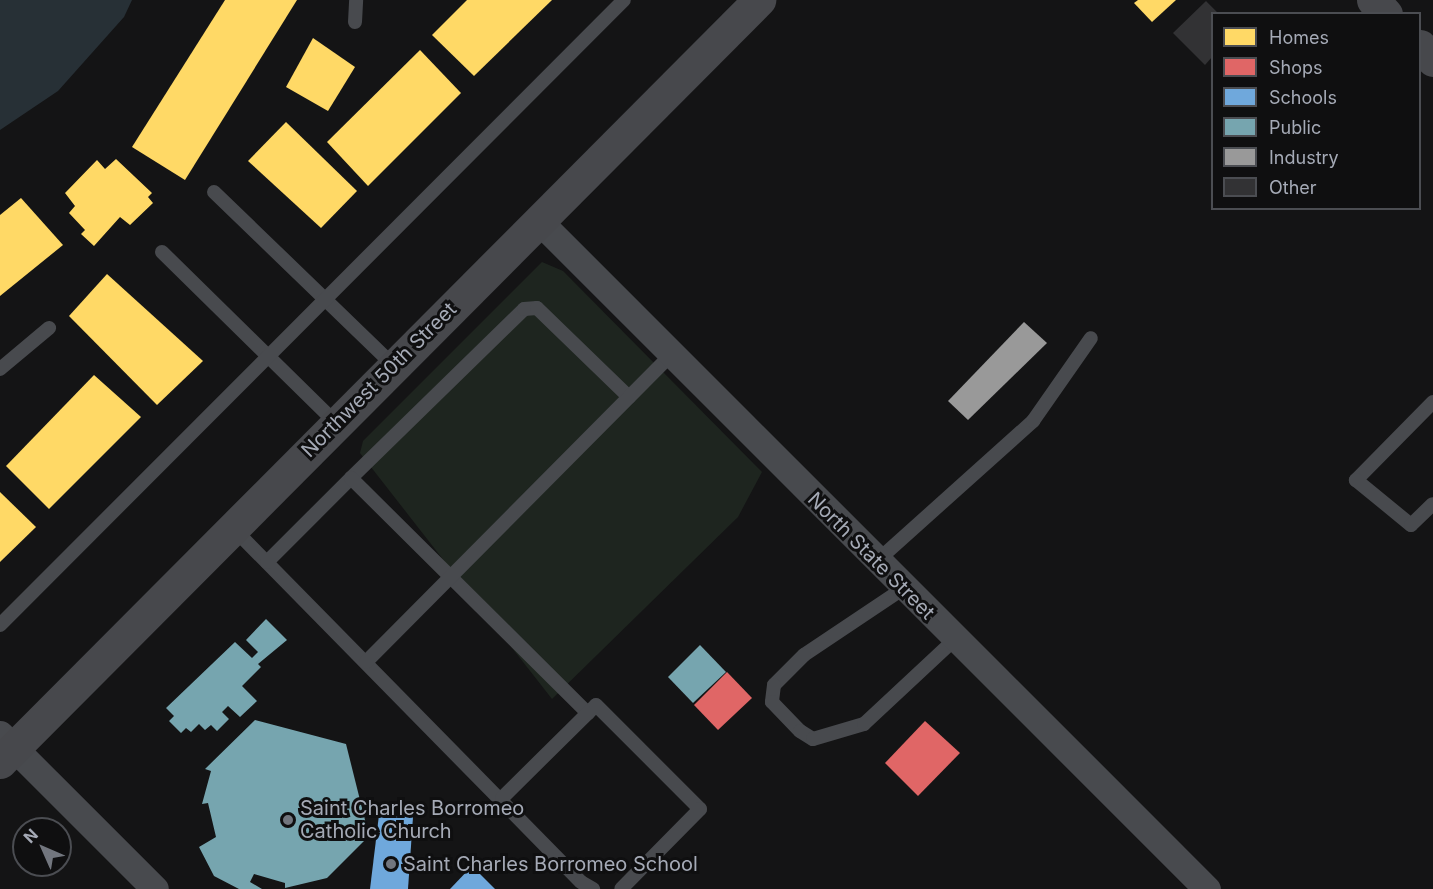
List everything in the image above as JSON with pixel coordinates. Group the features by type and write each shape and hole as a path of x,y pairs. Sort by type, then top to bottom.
{"main road":[{"path":"1373,0 1384,12"},
{"name":"Northwest 50th Street","path":"5,748 394,366 753,2"},
{"path":"1421,48 1433,60"}],"street":[{"name":"North State Street","path":"538,220 1203,888"},
{"path":"5,748 155,889"}],"lane":[{"path":"355,22 356,0"},
{"path":"0,625 624,0"},
{"path":"214,192 394,366"},
{"path":"162,252 336,423"},
{"path":"267,562 524,309 537,308 629,397"},
{"path":"0,369 49,328"},
{"path":"877,561 1033,421 1091,338"},
{"path":"366,662 671,355"},
{"path":"1433,402 1356,480 1412,525 1433,504"},
{"path":"351,478 588,713"},
{"path":"231,526 502,798 581,882 593,889"},
{"path":"904,588 804,655 774,685 772,702 800,731 813,740 864,724 955,639"},
{"path":"502,798 596,705 700,809 621,889"}],"shaded area":[{"path":"0,0 132,0 124,17 58,91 0,130"},
{"path":"542,262 563,271 762,472 738,517 552,699 360,453 363,441"}],"building: Homes":[{"path":"225,0 297,0 185,180 132,147"},
{"path":"467,0 552,0 474,76 432,35"},
{"path":"1138,0 1176,0 1152,22 1134,3"},
{"path":"313,38 355,67 328,111 286,87"},
{"path":"420,50 461,93 368,186 327,142"},
{"path":"286,122 357,191 321,228 248,161"},
{"path":"116,159 152,193 148,197 153,203 130,225 120,217 94,246 81,234 85,230 69,213 75,206 65,193 97,160 105,169"},
{"path":"21,198 63,245 0,296 0,215"},
{"path":"107,274 203,361 157,405 69,316"},
{"path":"94,375 141,417 49,509 6,466"},
{"path":"0,492 36,527 0,562"}],"building: Shops":[{"path":"727,672 752,698 718,730 694,705"},
{"path":"925,721 960,753 918,796 885,763"}],"building: Schools":[{"name":"Saint Charles Borromeo School","path":"379,815 413,817 408,889 370,889"},
{"name":"Saint Charles Borromeo School","path":"472,866 495,889 450,889"}],"building: Public":[{"path":"266,619 287,640 258,664 261,667 242,686 257,701 240,717 228,706 222,712 229,719 217,731 211,725 205,730 199,724 191,732 186,728 181,733 169,721 174,716 166,708 235,642 252,658 258,652 246,640"},
{"path":"700,645 726,672 693,703 668,677"},
{"name":"Saint Charles Borromeo Catholic Church","path":"255,720 346,744 369,836 327,878 285,888 285,883 254,874 250,882 262,889 239,889 214,876 199,847 216,837 208,803 202,804 211,771 205,769"}],"building: Industry":[{"path":"1024,322 1047,343 968,420 948,401"}],"building: Other":[{"path":"1206,1 1217,12 1211,12 1211,58 1205,65 1173,33"}],"place":[{"name":"Saint Charles Borromeo Catholic Church","path":"288,820"},
{"name":"Saint Charles Borromeo School","path":"391,864"}]}
